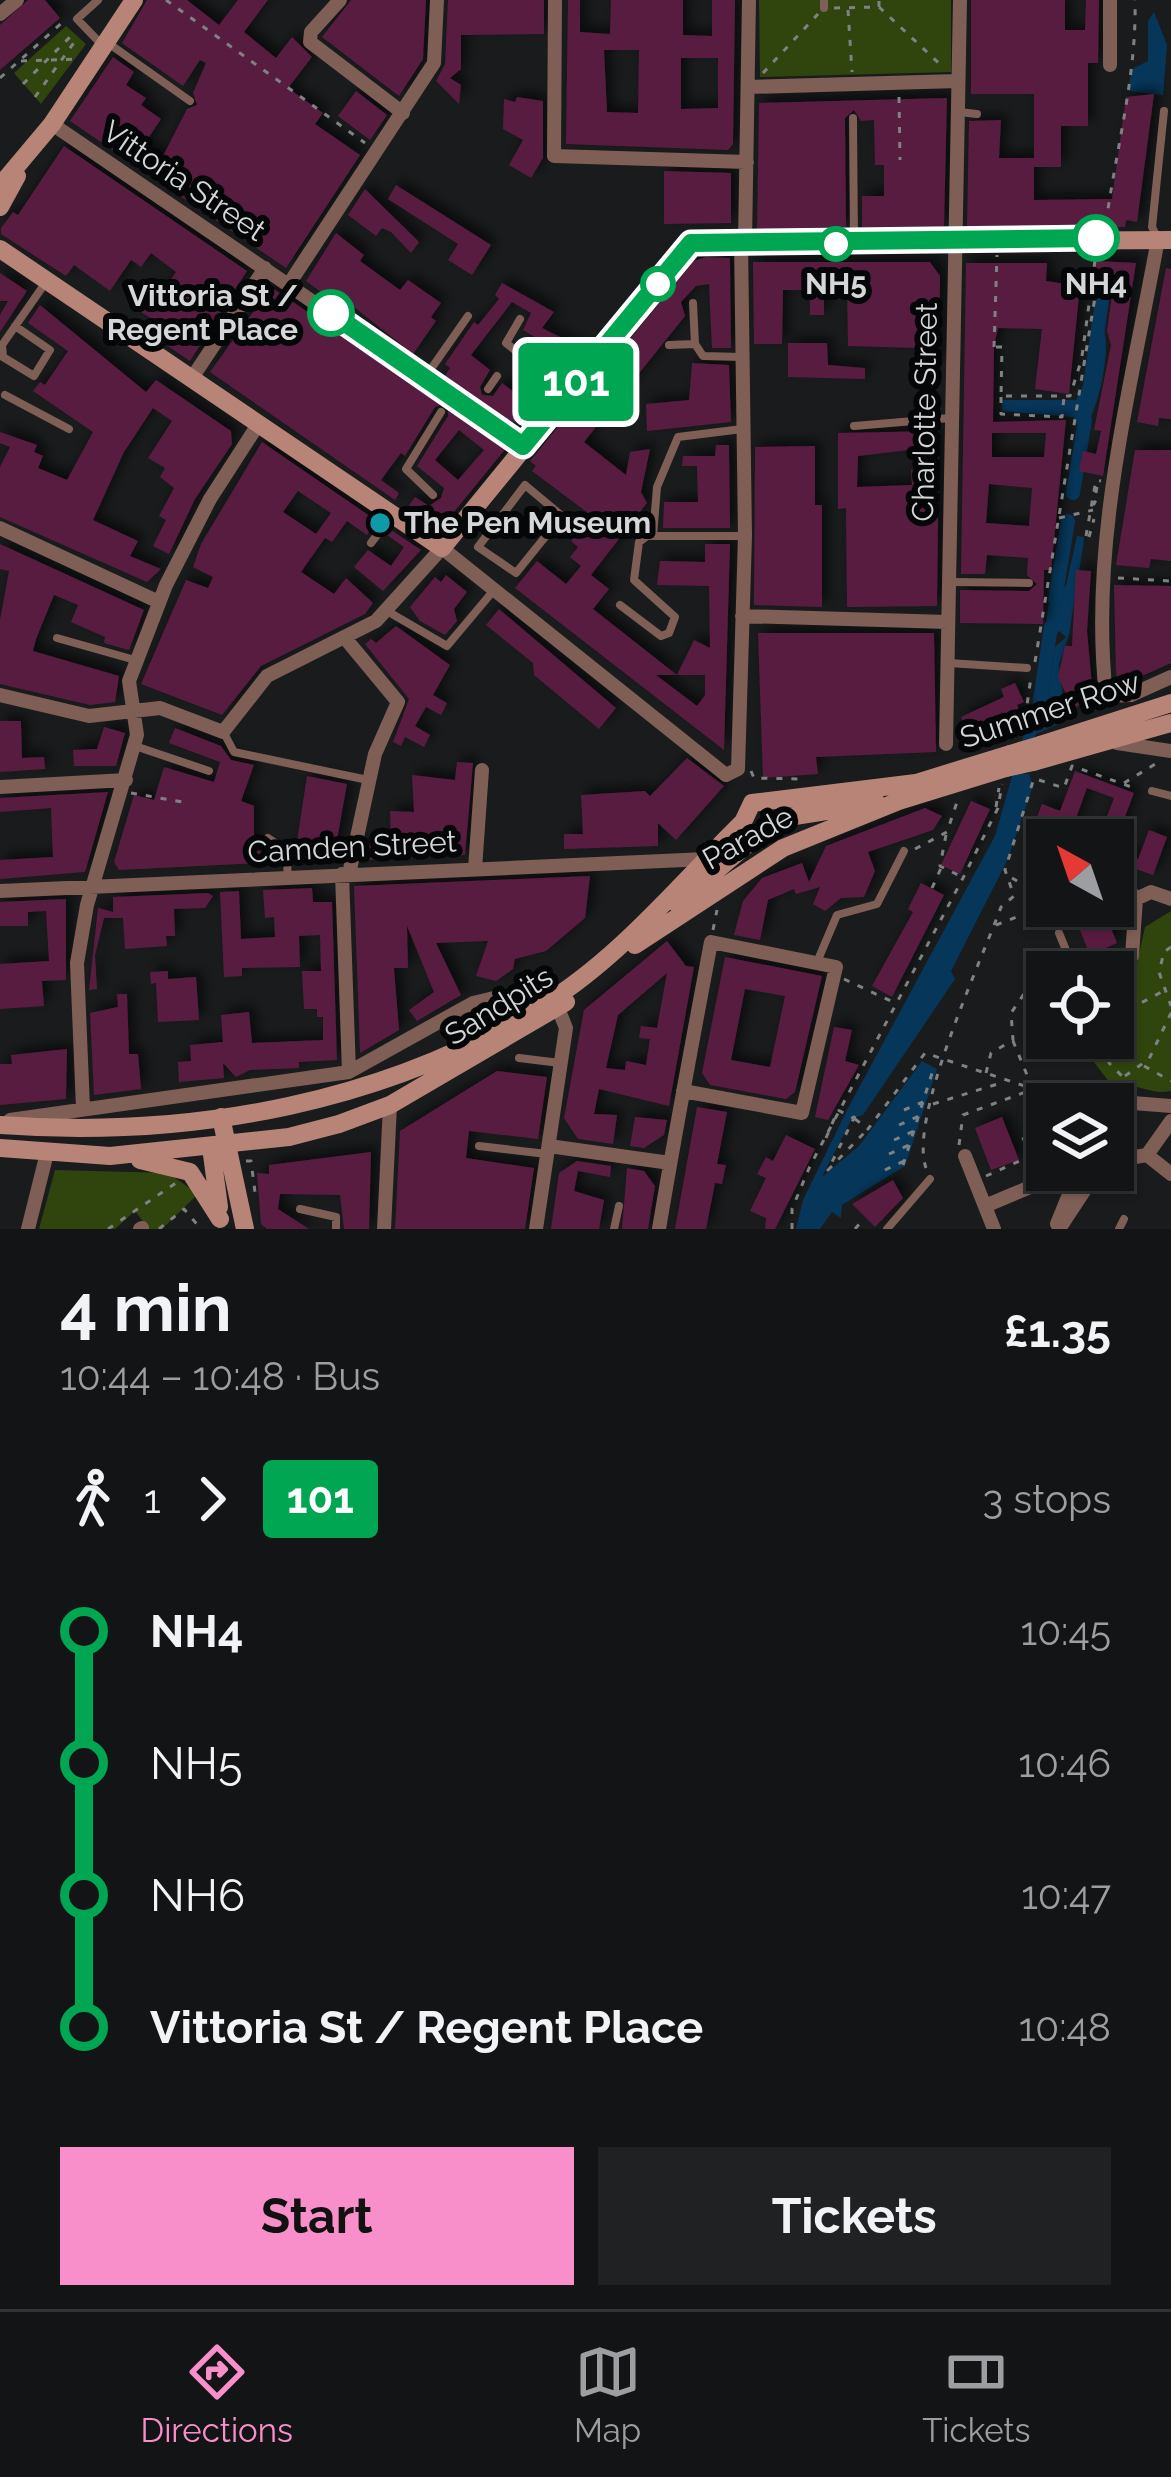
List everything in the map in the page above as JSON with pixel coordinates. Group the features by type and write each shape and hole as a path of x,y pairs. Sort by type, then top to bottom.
{"main road":[{"path":"0,207 21,166 134,0"},
{"path":"0,186 21,166"},
{"path":"0,249 442,548 523,446 562,387 691,243 1165,239"},
{"name":"Summer Row","path":"1018,760 1171,703"},
{"path":"1105,742 1171,723"},
{"name":"Summer Row","path":"955,778 1105,742"},
{"name":"Parade","path":"777,810 805,797 955,778"},
{"name":"Parade","path":"635,945 783,848 955,778"},
{"name":"Parade","path":"777,810 899,801"},
{"path":"752,803 777,810 772,836 750,830 752,803"},
{"name":"Sandpits","path":"221,1134 413,1071 558,1002 706,859 750,830"},
{"name":"Sandpits","path":"221,1134 290,1137 390,1105 558,1002 635,945 750,830"},
{"path":"0,1124 140,1137 221,1134"},
{"path":"110,1156 221,1134"},
{"path":"221,1134 222,1224"},
{"path":"221,1134 245,1229"},
{"path":"0,1148 176,1164 190,1172 222,1224"}],"street":[{"path":"0,14 16,0"},
{"path":"340,0 311,32 310,42 403,112"},
{"path":"289,284 434,63 437,0"},
{"path":"555,0 554,156 747,162"},
{"path":"732,772 745,536 742,358 749,0"},
{"name":"Charlotte Street","path":"946,744 960,0"},
{"path":"1110,0 1110,65"},
{"path":"749,87 853,90 958,81"},
{"name":"Vittoria Street","path":"52,124 450,399 477,406 523,446"},
{"name":"Summer Row","path":"1165,239 1106,530 1099,636 1106,696 1131,695 1171,677"},
{"path":"192,378 265,268"},
{"path":"83,1108 75,961 135,746 129,681 159,602 210,499 259,423"},
{"path":"0,528 159,602"},
{"path":"0,695 89,716 113,717 133,708 160,708 223,732 278,667 346,638 387,611 442,548 732,772"},
{"path":"742,616 948,622"},
{"path":"346,638 398,702 369,780 345,874 349,1072"},
{"name":"Summer Row","path":"1105,742 1167,755"},
{"path":"475,868 482,770"},
{"path":"0,787 124,785"},
{"name":"Camden Street","path":"0,891 706,859"},
{"path":"1132,951 1131,910 1139,895 1171,898"},
{"path":"659,1229 683,1091 712,942 817,963 835,972 802,1113 683,1091"},
{"path":"0,1124 349,1072 478,1001 523,991 558,1002 566,1017 536,1229"},
{"path":"1141,1104 1155,1114 1160,1139"},
{"path":"384,1229 390,1105"},
{"path":"1134,1106 1171,1106"},
{"path":"1134,1157 1147,1155 1171,1121"},
{"path":"549,1150 670,1162"},
{"path":"28,1229 46,1153"},
{"path":"1147,1155 1171,1174"},
{"path":"965,1156 994,1229"},
{"path":"982,1200 1026,1188"},
{"path":"1058,1229 1067,1191"},
{"path":"1058,1229 1084,1191"}],"lane":[{"path":"98,0 77,19 102,49 190,101"},
{"path":"1164,111 1152,227 1165,239"},
{"path":"957,112 977,114"},
{"path":"853,118 849,152 854,244"},
{"path":"15,326 50,349 34,376 2,355 15,326 46,281"},
{"path":"693,303 695,344 706,357 742,358"},
{"path":"425,378 468,316"},
{"path":"520,319 506,343 539,369"},
{"path":"669,345 695,344"},
{"path":"488,389 497,376"},
{"path":"5,395 69,429"},
{"path":"434,495 406,469 441,412"},
{"path":"854,426 952,418"},
{"path":"653,536 657,487 678,436 743,429"},
{"path":"525,485 562,516 516,573 478,547 504,510 525,485"},
{"path":"484,494 504,510"},
{"path":"371,543 392,514"},
{"path":"620,605 661,637 669,634 675,617 670,608 634,580 639,542 653,536 745,536"},
{"path":"949,582 1029,583"},
{"path":"387,611 447,646 495,588"},
{"path":"57,638 137,661"},
{"path":"948,663 1028,668"},
{"path":"223,732 234,752 369,780"},
{"path":"135,746 209,771"},
{"path":"1152,791 1171,796"},
{"path":"268,838 286,850 288,877"},
{"path":"817,963 837,914 878,904 904,851"},
{"path":"1134,892 1139,895"},
{"path":"1059,933 1066,951"},
{"path":"519,1058 562,1063"},
{"path":"479,1146 549,1150"},
{"path":"887,1229 930,1179"},
{"path":"614,1229 619,1206"},
{"path":"300,1209 336,1217 336,1229"}],"path":[{"path":"166,0 376,151"},
{"path":"878,0 879,7 958,81"},
{"path":"1110,228 1105,228 1120,116 1136,52 1135,0"},
{"path":"749,87 824,4 879,7"},
{"path":"848,8 853,90"},
{"path":"0,78 72,14"},
{"path":"23,84 76,35 34,97"},
{"path":"19,62 62,60 102,49"},
{"path":"899,97 900,160"},
{"path":"1026,887 1005,870 1018,760 1079,398 1096,251"},
{"path":"998,253 995,347 1002,347 1001,414 1063,415 1064,398"},
{"path":"1001,396 1064,398 1076,391 1098,279"},
{"path":"1059,518 1095,511 1091,537 1086,536 1095,487 1098,480 1096,504 1095,487"},
{"path":"1111,578 1171,581"},
{"path":"793,1229 793,1202 998,808 1003,782 1018,760 1018,717"},
{"path":"1122,784 1167,755"},
{"path":"1018,760 1064,788 1072,766 1137,789"},
{"path":"998,808 1000,782 1018,760"},
{"path":"1094,774 1098,761"},
{"path":"732,772 772,781 802,778 805,797"},
{"path":"932,888 941,867 955,778"},
{"path":"124,785 188,803"},
{"path":"920,849 946,832"},
{"path":"941,867 963,878"},
{"path":"930,1179 918,1146 943,1061 994,925 1003,904 1014,896 1011,877"},
{"path":"712,942 718,902 728,880"},
{"path":"994,925 1026,911"},
{"path":"1123,1077 1142,1065 1171,1010 1159,972 1164,952 1171,947"},
{"path":"835,972 897,1004"},
{"path":"1026,993 1010,1012 1013,1040 1031,1083"},
{"path":"1123,1083 1109,1063 1128,1010 1168,993"},
{"path":"986,1075 991,1053 1013,1040"},
{"path":"855,1118 828,1170 868,1129 925,1053 1026,1087"},
{"path":"1142,1065 1171,1081"},
{"path":"885,1170 903,1163 933,1070"},
{"path":"931,1104 1006,1081"},
{"path":"965,1156 956,1139 963,1115 1026,1092"},
{"path":"904,1110 923,1102"},
{"path":"826,1138 838,1109 868,1129"},
{"path":"899,1125 918,1116 927,1119"},
{"path":"894,1139 914,1131"},
{"path":"889,1154 909,1145"},
{"path":"982,1200 985,1177 1026,1155"},
{"path":"108,1229 190,1172"},
{"path":"159,1229 184,1208 201,1229"},
{"path":"855,1229 861,1222"}],"green space":[{"path":"759,0 951,0 951,72 760,77"},
{"path":"66,26 86,44 41,104 14,73"},
{"path":"1171,911 1171,1091 1110,1083 1092,1059 1134,1059 1134,966 1145,927"},
{"path":"55,1170 168,1173 198,1194 162,1229 149,1229 135,1211 115,1229 39,1229"}],"water":[{"path":"1154,12 1167,45 1163,95 1128,91 1132,69 1148,61 1148,21"},
{"path":"1104,330 1102,383 1082,434 1073,417 1002,411 1002,400 1076,400 1084,383 1096,377"},
{"path":"1077,536 1084,537 1083,547 1069,635 1059,665 1064,707 1077,707 1067,720 1036,734 1023,774 1029,774 1033,786 1008,859 951,971 955,979 863,1115 852,1118 822,1177 859,1146 922,1061 937,1069 905,1166 842,1205 841,1218 832,1212 820,1229 796,1229 803,1200 848,1108 995,836 1033,702 1041,687 1044,697 1048,693 1055,647 1066,637 1059,631 1048,642 1047,612 1058,583 1063,589 1066,585"}],"building":[{"path":"28,0 45,0 60,18 0,70 0,25"},
{"path":"147,0 187,0 219,25 238,0 268,0 244,32 276,58 292,37 312,57 288,88 323,113 315,124 360,155 286,268 70,121 113,57 134,72 126,85 146,98 141,105 161,119 145,143 163,156 187,109 197,105 193,93 206,63 200,60 183,86 122,43"},
{"path":"351,0 426,0 423,59 399,96 322,37"},
{"path":"448,0 544,0 544,34 461,35 461,69 450,78 461,85 459,104 436,81 445,64"},
{"path":"568,0 580,0 580,32 610,34 611,0 683,0 683,35 712,36 712,0 735,0 733,144 728,150 566,144","holes":["604,50 639,50 638,113 607,112","681,58 718,58 718,108 681,109"]},
{"path":"971,0 1065,0 1065,30 1085,30 1086,0 1099,0 1098,63 1088,63 1088,126 1061,126 1061,167 1034,167 1034,200 1112,199 1126,97 1154,94 1137,222 1126,220 1125,227 967,226 969,121 1001,120 999,158 1034,158 1034,94 971,94"},
{"path":"356,91 387,115 370,140 338,116"},
{"path":"517,97 543,101 543,158 531,178 509,165 523,140 503,129 504,99 515,102"},
{"path":"947,98 944,227 862,227 862,196 884,196 884,165 875,165 874,120 861,121 854,110 845,118 846,227 757,229 759,103"},
{"path":"64,146 247,271 190,361 150,334 158,323 138,310 152,290 160,296 176,272 151,253 141,267 131,260 110,291 74,265 66,276 1,234"},
{"path":"664,171 731,173 731,223 664,224"},
{"path":"396,185 491,245 472,275 448,260 458,244 388,199"},
{"path":"365,189 419,242 411,253 391,232 382,228 376,236 348,215"},
{"path":"336,233 364,255 360,261 400,290 408,280 441,303 431,317 436,321 413,354 353,306 348,312 306,281"},
{"path":"730,258 731,348 712,348 709,284 696,286 681,302 685,316 584,442 626,475 630,452 650,449 641,492 647,503 591,575 609,589 593,609 677,675 694,640 710,648 709,586 657,585 660,561 705,562 705,544 730,544 724,750 515,588 537,561 566,584 581,566 570,557 578,547 571,541 592,516 532,471 536,466 530,461 694,261","holes":["656,675 705,675 705,695 697,706"]},
{"path":"1096,261 1136,263 1103,476 1079,471 1083,451 1096,454 1101,431 1094,430 1111,345 1107,331 1114,281 1093,279"},
{"path":"753,262 930,262 940,276 939,363 918,363 918,348 848,346 847,284 824,284 824,315 810,315 810,290 783,290 782,344 754,344"},
{"path":"966,263 1047,263 1046,281 1080,286 1069,394 1035,389 1042,329 998,328 993,422 1066,420 1051,570 1044,570 1043,624 960,623 960,590 1029,591 1037,584 1027,575 1028,558 987,555 985,574 961,574","holes":["992,433 1046,433 1044,457 992,457","989,484 1032,488 1029,526 986,523"]},
{"path":"1166,268 1171,269 1171,419 1159,418 1158,426 1137,422"},
{"path":"0,273 27,291 0,332 0,315 8,301 0,301"},
{"path":"502,283 554,312 542,328 586,350 537,410 529,403 514,423 445,376 450,368 445,364 474,322 478,325 499,299 495,295","holes":["512,302 531,313 523,330 555,349 544,363 545,375 531,380 535,383 526,401 502,383 493,396 482,395 480,387 490,370 471,355"]},
{"path":"271,287 443,404 435,407 405,456 401,453 381,480 399,493 395,500 210,372"},
{"path":"40,305 146,392 156,380 231,431 232,444 195,499 169,554 153,546 166,520 159,516 174,488 160,477 165,468 148,458 172,421 153,408 124,452 93,520 138,541 130,556 161,569 147,582 0,517 0,467 10,447 0,443 0,432 37,445 34,452 43,456 38,468 67,480 93,432 33,391 40,382 45,385 68,351 28,323"},
{"path":"788,343 827,343 828,365 865,368 865,379 788,377"},
{"path":"692,363 729,365 731,422 647,431 646,404 689,400"},
{"path":"448,407 507,447 440,529 407,508 415,497 429,506 441,498 444,488 417,466 448,416","holes":["459,430 484,450 458,480 435,460"]},
{"path":"939,431 937,606 847,607 846,508 838,509 838,433","holes":["926,448 925,468 911,470 912,485 857,487 858,456"]},
{"path":"262,442 377,521 367,535 347,521 332,542 325,538 301,572 334,594 346,578 373,603 365,614 261,666 222,715 141,684 186,580 208,588 213,577 193,567 201,544","holes":["298,491 331,513 316,534 283,512"]},
{"path":"716,445 729,445 730,528 663,528 664,502 698,502 697,466 682,466 683,456 715,456"},
{"path":"815,446 815,505 822,505 822,607 754,605 755,447"},
{"path":"1135,450 1171,450 1171,561 1151,559 1149,568 1116,565"},
{"path":"391,530 421,550 383,591 354,567 368,550 391,566 404,547 387,535"},
{"path":"0,544 144,610 129,650 104,643 105,637 71,622 78,605 54,595 36,639 33,651 119,676 115,702 90,705 0,684 0,620 9,571 0,569"},
{"path":"1076,570 1091,571 1087,631 1093,697 1073,709 1058,677 1065,646 1072,646"},
{"path":"446,575 467,592 454,609 457,621 445,635 420,621 410,607 435,577 441,582"},
{"path":"1114,585 1171,586 1171,663 1124,684 1116,675"},
{"path":"499,609 616,708 599,729 534,675 533,663 486,625"},
{"path":"396,626 450,665 433,695 447,703 441,715 426,707 415,726 430,735 424,747 405,737 401,746 393,742 409,699 365,644 371,639 376,643"},
{"path":"758,633 934,633 936,752 816,757 818,774 763,778"},
{"path":"1015,683 1024,702 1017,705 1022,716 969,736 961,717 1004,697 1001,689"},
{"path":"0,721 21,721 22,758 44,757 45,769 0,772"},
{"path":"104,727 125,733 116,766 74,766 73,750 97,749"},
{"path":"175,728 221,746 231,760 254,765 241,801 254,806 254,851 271,850 279,862 119,870 114,862 134,795 154,800 164,767 214,782 220,762 169,743"},
{"path":"687,758 724,786 676,840 658,823 658,846 564,849 564,834 583,834 581,795 645,791 650,796"},
{"path":"457,762 473,763 465,855 364,860 367,843 391,842 390,811 414,812 412,775 455,780"},
{"path":"1075,771 1134,793 1124,819 1106,819 1114,798 1087,788 1076,819 1037,817 1042,804 1060,811"},
{"path":"307,776 347,784 335,851 322,848 320,859 295,854"},
{"path":"108,792 85,872 0,879 0,860 53,857 51,808 0,812 0,798"},
{"path":"971,801 990,809 960,874 941,865"},
{"path":"925,808 942,816 933,830 868,852 875,871 864,897 841,898 825,911 813,904 820,887 796,894 794,889 768,900 760,940 734,935 743,901 762,878 802,863 809,882 826,846"},
{"path":"1149,830 1167,837 1153,875 1134,868 1134,858 1138,859"},
{"path":"590,876 585,918 546,951 515,959 513,969 496,981 476,976 488,941 436,943 461,995 417,1021 409,1010 434,992 407,926 408,968 394,968 399,1030 360,1053 354,886"},
{"path":"921,883 944,895 892,997 872,986 913,912 908,909"},
{"path":"312,888 313,902 332,902 337,1060 299,1062 299,1068 250,1070 236,1077 223,1063 224,1078 179,1082 178,1062 191,1061 190,1045 223,1042 221,1015 249,1012 252,1043 323,1040 323,1017 317,1017 317,1009 304,1009 302,971 321,971 320,935 299,936 300,967 242,968 242,976 224,977 220,892 239,891 241,939 275,937 274,917 265,918 263,890"},
{"path":"213,896 205,908 174,909 175,936 166,936 167,946 125,949 123,918 104,918 95,955 97,989 89,990 98,908 113,912 113,897"},
{"path":"66,899 66,980 42,981 44,1006 0,1009 0,964 49,961 46,911 28,912 28,926 0,926 0,902"},
{"path":"1079,927 1111,927 1117,943 1088,951"},
{"path":"667,941 686,966 694,967 669,1106 599,1089 594,1114 617,1115 613,1144 578,1139 564,1118 584,1010","holes":["667,973 657,1028 641,1026 639,1038 650,1039 646,1065 626,1061 625,1070 606,1068 618,1015"]},
{"path":"725,957 822,976 795,1092 786,1099 710,1085 702,1073","holes":["745,989 785,996 770,1067 731,1060"]},
{"path":"168,971 168,979 196,977 199,1020 158,1022 156,983 151,984 150,972"},
{"path":"117,994 127,994 129,1054 138,1054 141,1089 94,1095 90,1013 118,1007"},
{"path":"834,1027 852,1030 845,1061 859,1065 828,1120 815,1117"},
{"path":"67,1049 66,1099 0,1105 0,1064 12,1064 11,1055"},
{"path":"497,1071 547,1077 538,1139 469,1131 466,1158 534,1168 525,1229 395,1229 400,1131"},
{"path":"697,1107 727,1112 717,1164 726,1165 722,1184 715,1183 706,1229 675,1229"},
{"path":"635,1117 667,1120 664,1135 644,1148 630,1146"},
{"path":"1002,1117 1019,1160 991,1170 975,1128"},
{"path":"786,1135 815,1149 775,1229 765,1229 766,1218 750,1211 766,1178 757,1174 766,1157 773,1161"},
{"path":"371,1152 369,1229 344,1229 340,1195 280,1194 278,1209 309,1229 267,1229 261,1224 257,1173 269,1174 269,1165"},
{"path":"577,1161 611,1166 610,1177 578,1171 574,1191 604,1200 599,1229 551,1229 559,1173"},
{"path":"627,1168 644,1171 655,1186 648,1229 622,1229"},
{"path":"893,1180 903,1198 875,1227 852,1204"}],"waterway":[{"path":"1089,392 1105,280"},
{"path":"1073,493 1085,420"},
{"path":"1055,600 1068,521"},
{"path":"1040,700 1051,627"}],"bus line":[{"name":"101","path":"331,313 523,446 691,243 970,244 1096,238"}],"place":[{"name":"NH4","path":"1096,238"},
{"name":"NH5","path":"836,244"},
{"name":"Vittoria St / Regent Place","path":"331,313"},
{"name":"The Pen Museum","path":"380,523"}]}
